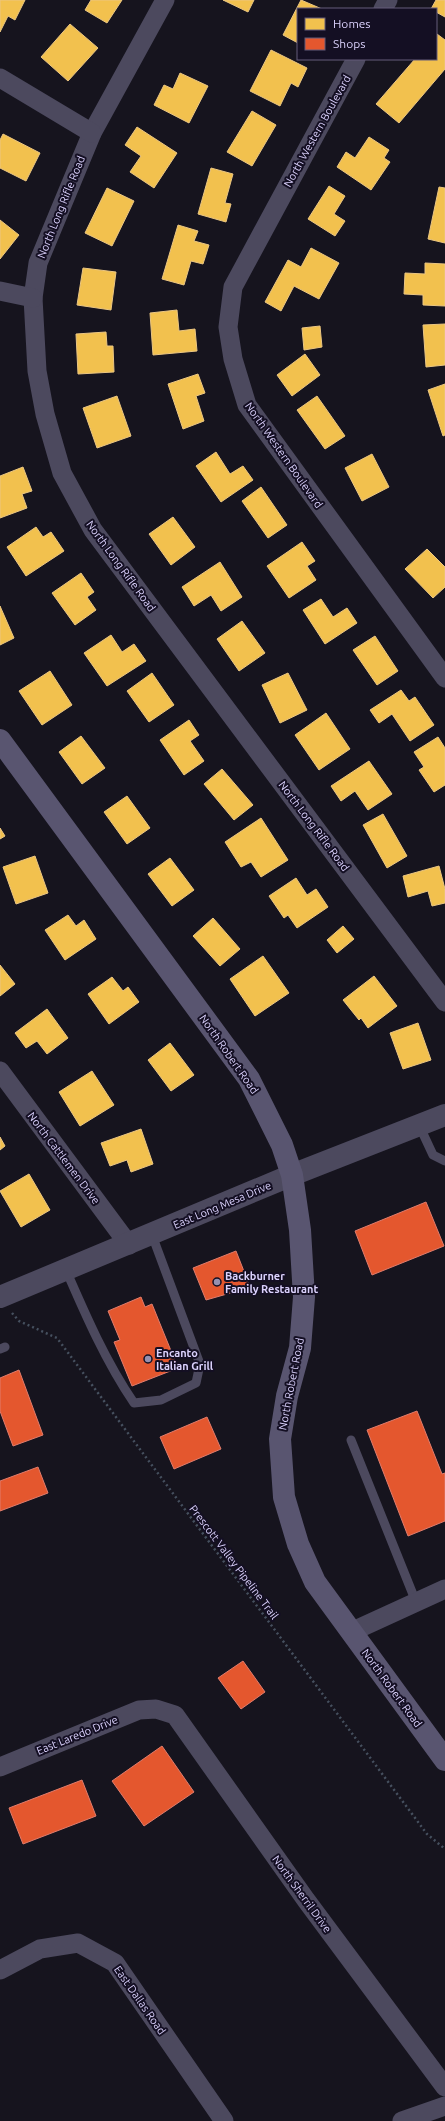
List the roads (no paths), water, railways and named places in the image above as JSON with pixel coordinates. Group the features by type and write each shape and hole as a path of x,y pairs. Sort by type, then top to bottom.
{"main road":[{"name":"North Robert Road","path":"0,740 249,1079 282,1144 292,1175 300,1230 304,1297 300,1348 287,1396 280,1439 284,1497 298,1544 315,1582 445,1760"}],"street":[{"name":"North Long Rifle Road","path":"165,0 92,133 38,263 33,298 37,371 45,414 62,473 93,530 445,1002"},
{"name":"North Western Boulevard","path":"355,60 233,287 228,327 233,359 247,405 445,678"},
{"path":"0,78 92,133"},
{"path":"0,291 33,298"},
{"name":"North Cattlemen Drive","path":"0,1071 129,1245"},
{"name":"East Long Mesa Drive","path":"5,1303 66,1270 129,1245 292,1175 445,1115"},
{"path":"351,1632 445,1589"},
{"name":"East Laredo Drive","path":"0,1767 139,1710 156,1709"},
{"name":"North Sherril Drive","path":"156,1709 175,1715 306,1900 445,2087"},
{"name":"East Dallas Road","path":"0,1970 40,1949 78,1943 115,1963 224,2121"},
{"path":"402,2121 445,2106"}],"lane":[{"path":"419,1125 433,1155 445,1161"},
{"path":"66,1270 84,1312 116,1374 134,1403 161,1400 196,1383 200,1364 152,1235"},
{"path":"351,1440 416,1602"}],"place":[{"name":"Backburner Family Restaurant","path":"217,1282"},
{"name":"Encanto Italian Grill","path":"148,1359"}]}
